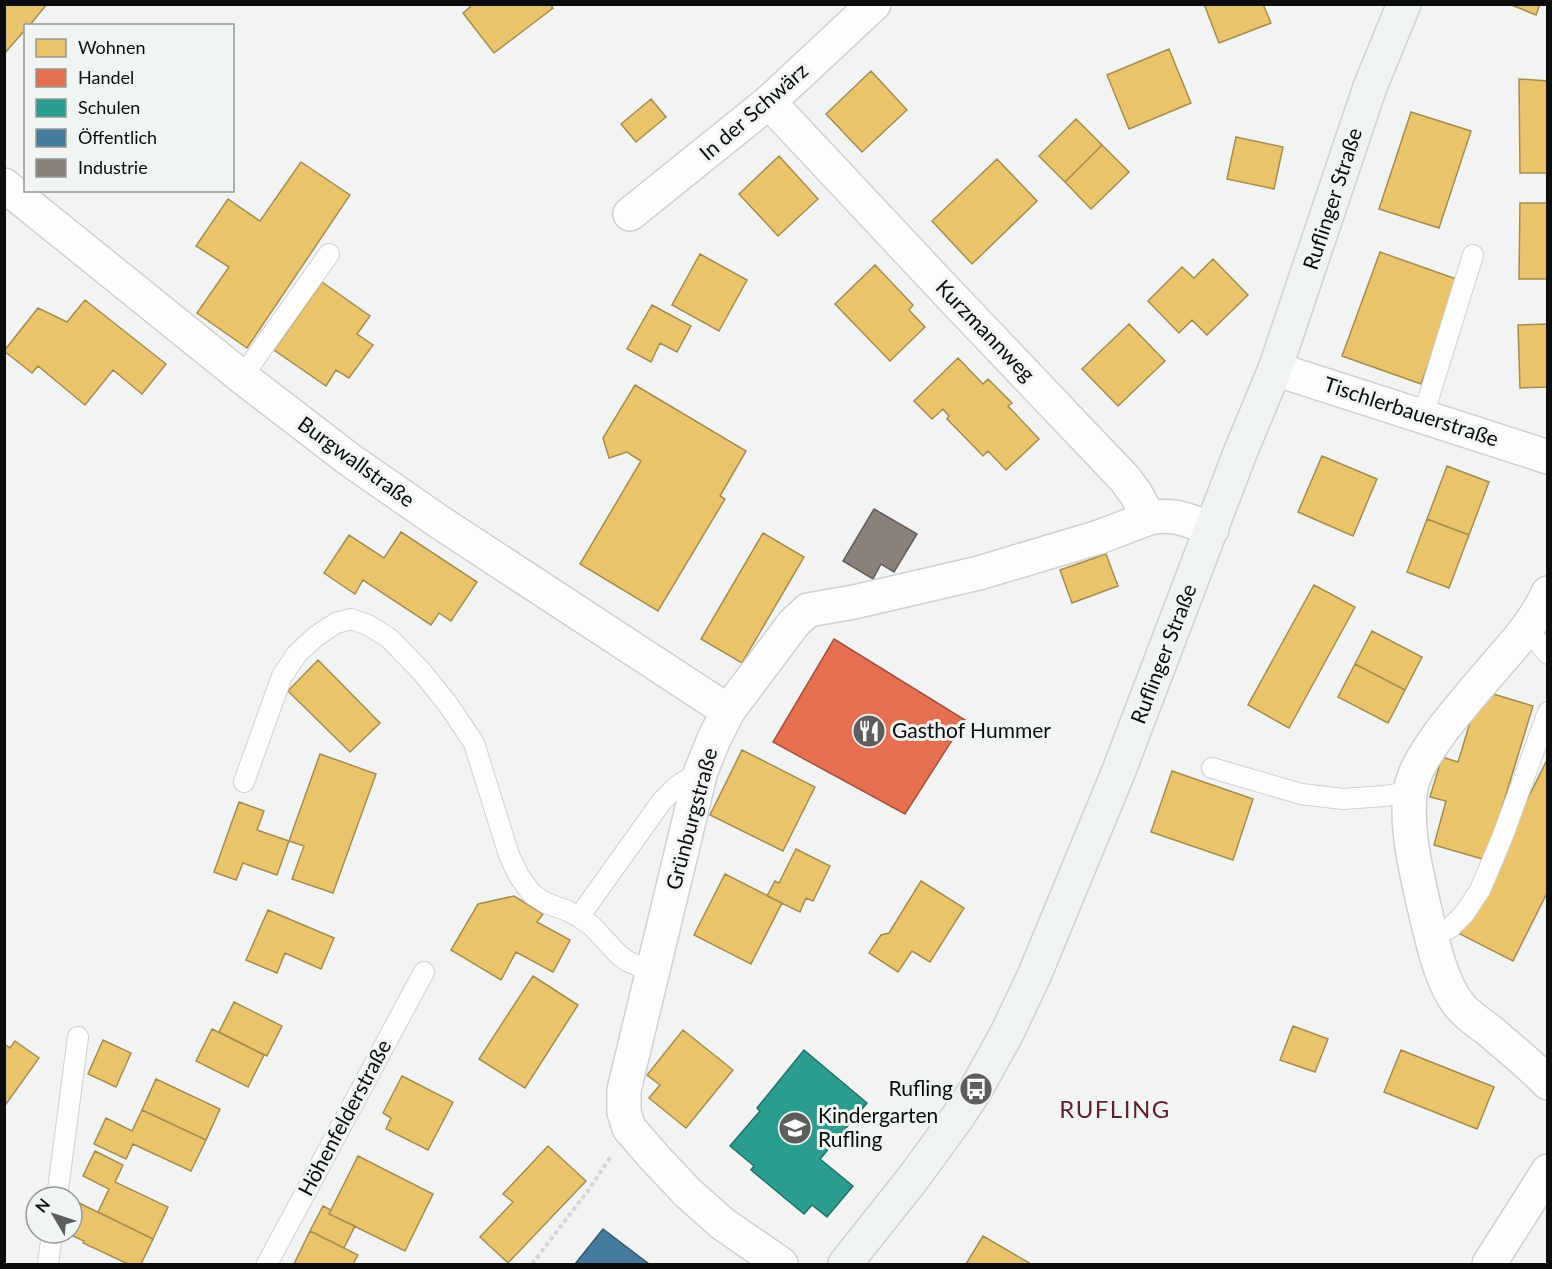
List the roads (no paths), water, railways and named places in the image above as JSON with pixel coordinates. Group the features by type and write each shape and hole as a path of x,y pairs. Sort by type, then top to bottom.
{"street":[{"name":"In der Schwärz","path":"630,214 769,102 874,4"},
{"name":"Ruflinger Straße","path":"845,1264 914,1177 984,1077 1034,976 1118,773 1275,369 1370,87 1404,4"},
{"name":"Kurzmannweg","path":"769,102 1125,479 1149,518"},
{"name":"Burgwallstraße","path":"4,185 242,377 350,460 728,711"},
{"name":"Tischlerbauerstraße","path":"1275,369 1548,457"},
{"path":"1149,518 1164,515 1177,516 1212,529"},
{"name":"Grünburgstraße","path":"782,1264 723,1224 688,1193 630,1128 624,1112 624,1090 701,771 714,739 728,711 794,623 808,610 854,602 979,573 1099,537 1149,518"},
{"path":"1548,592 1542,607 1538,642 1455,714 1432,744 1417,771 1410,792 1413,857 1431,937 1444,979 1457,1003 1548,1083"},
{"path":"1489,1264 1548,1171"}],"lane":[{"path":"242,377 329,254"},
{"path":"1423,416 1473,255"},
{"path":"244,782 282,676 297,654 315,637 336,623 351,619 368,625 389,638 422,672 447,703 474,744 509,855 519,876 532,894 546,903 579,917 592,926 627,961 653,972"},
{"path":"1431,937 1450,928 1464,914 1480,890 1502,838 1548,712"},
{"path":"1212,768 1301,794 1343,799 1410,792"},
{"path":"579,917 662,801 677,786 701,771"},
{"name":"Höhenfelderstraße","path":"267,1264 424,972"},
{"path":"59,1185 78,1037"},
{"path":"48,1264 50,1245"}],"place":[{"name":"Gasthof Hummer","path":"869,731"},
{"name":"Rufling","path":"976,1089"},
{"name":"Kindergarten Rufling","path":"795,1128"}],"district":[{"name":"RUFLING","path":"1115,1110"}]}
